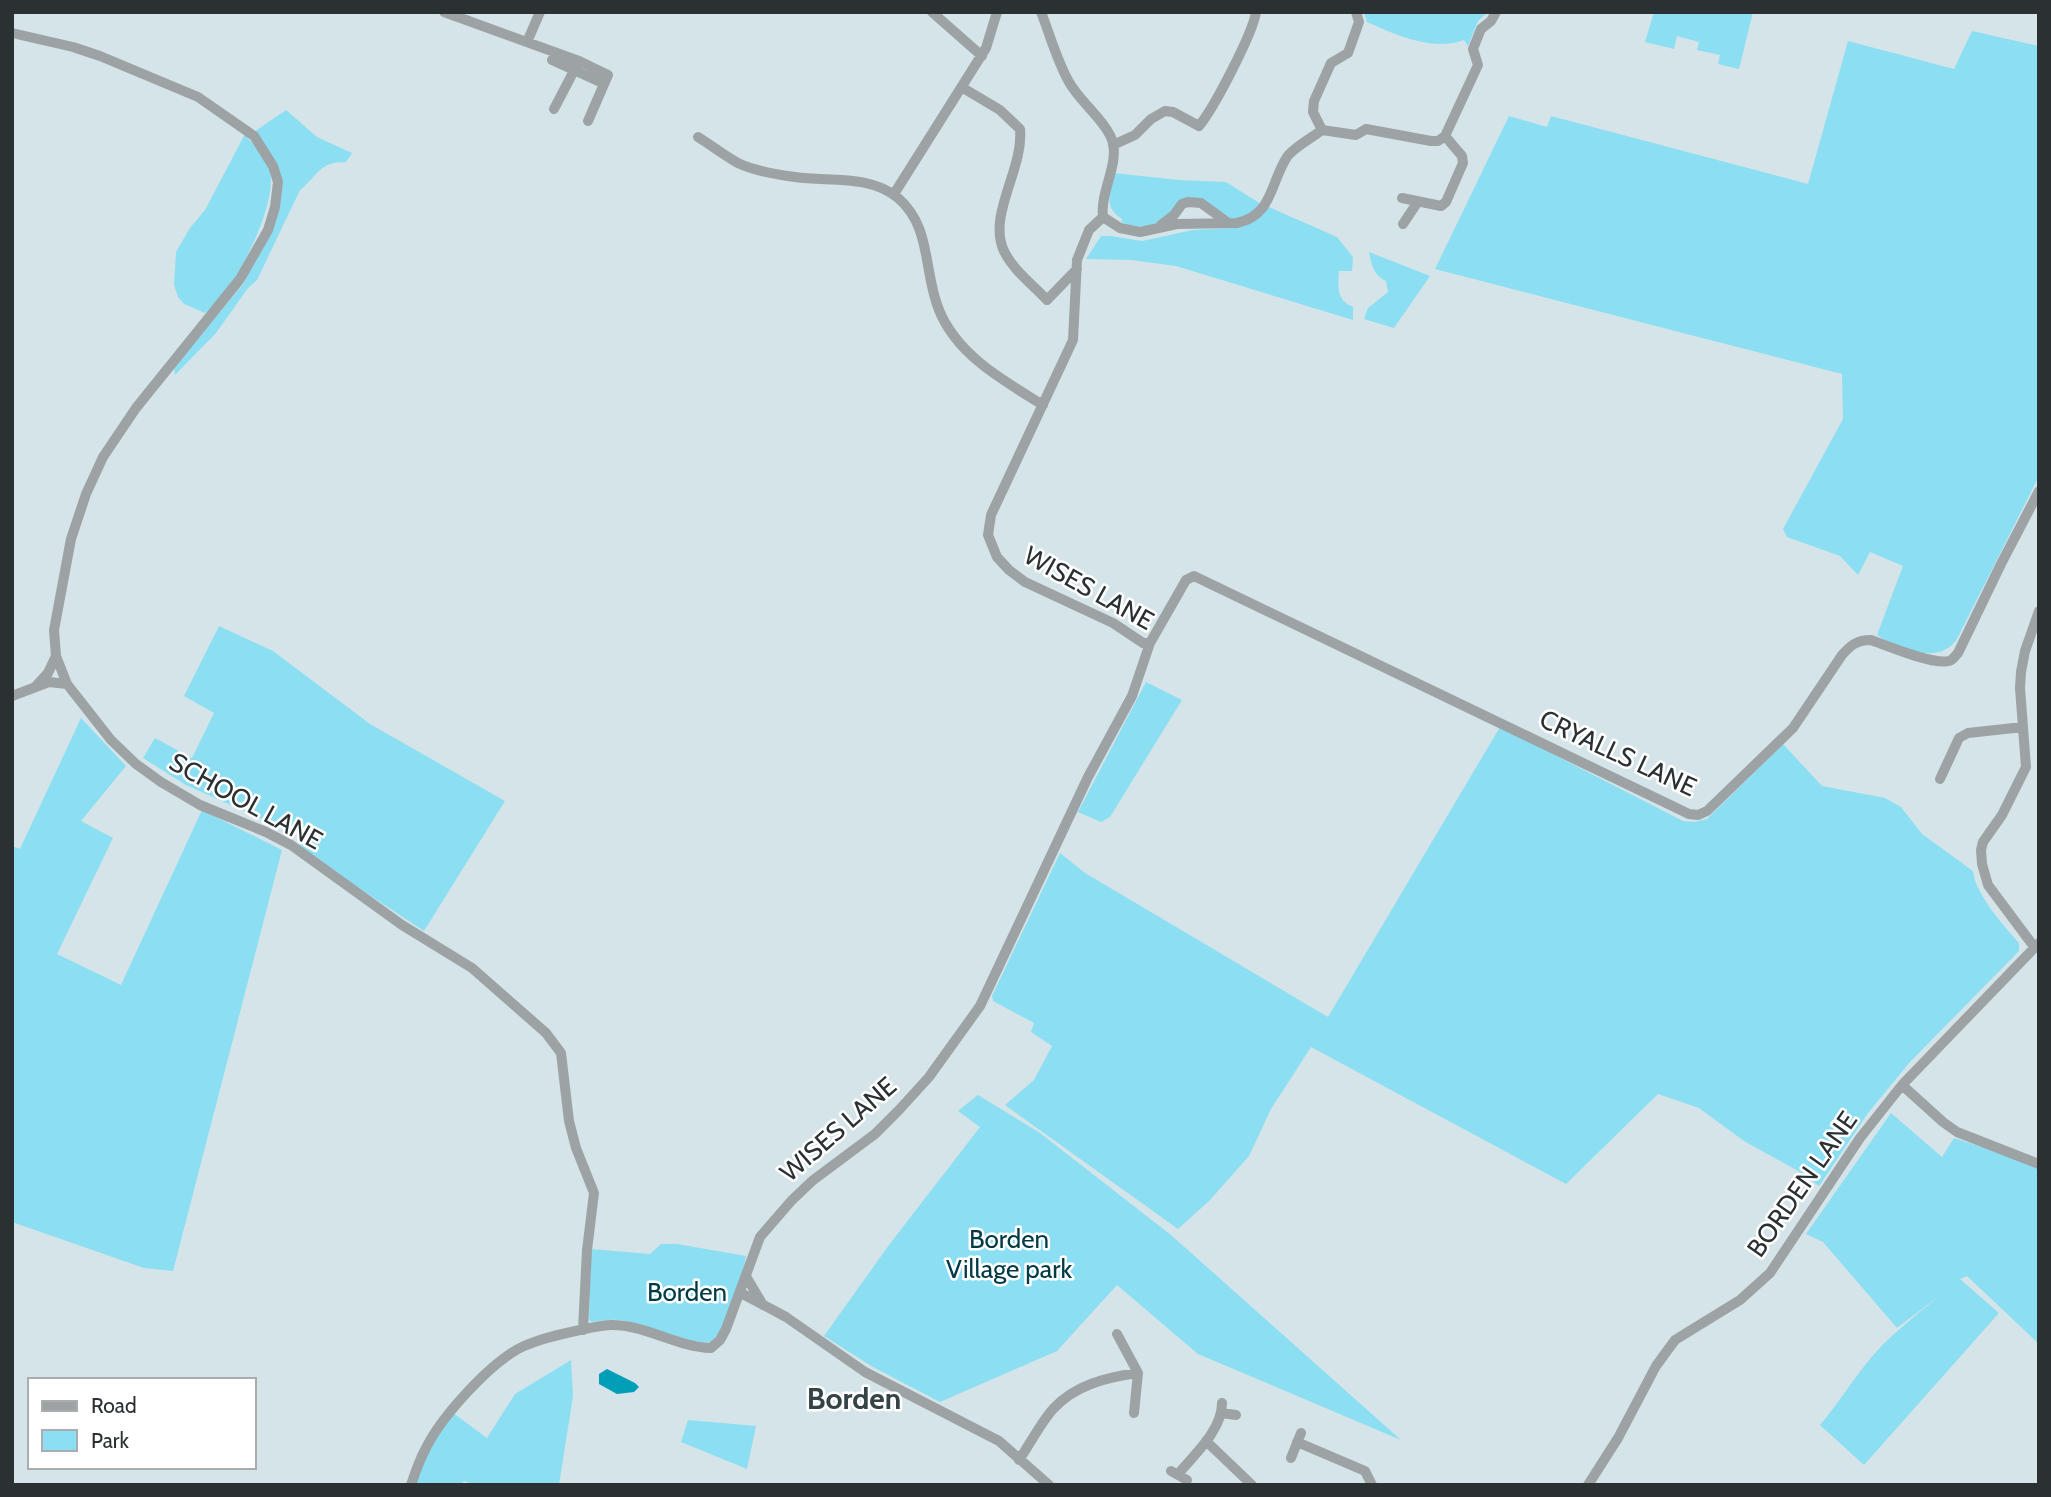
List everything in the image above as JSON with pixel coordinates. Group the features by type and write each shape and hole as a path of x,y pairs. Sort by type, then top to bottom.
{"street":[{"path":"444,12 527,42 603,78 588,121"},
{"path":"527,42 540,12"},
{"path":"932,12 982,55"},
{"path":"894,194 982,55 997,12"},
{"path":"1041,12 1068,81 1106,128 1113,145 1135,135 1151,119 1165,111 1199,126 1208,115 1257,13"},
{"path":"1322,130 1313,112 1314,101 1331,63 1348,53 1359,22 1356,12"},
{"path":"1103,217 1109,223 1140,232 1206,222 1246,221 1261,211 1288,156 1322,130 1356,135 1366,129 1438,141 1445,136 1478,65 1473,49 1481,29 1496,12"},
{"name":"SCHOOL LANE","path":"12,33 91,53 198,97 254,136 268,155 278,182 275,207 268,230 240,279 136,408 97,469 86,494 71,539 54,630 56,656 67,684 111,740 136,764 200,805 291,845 391,917 472,968 546,1033 561,1054 569,1121 576,1148 594,1193 587,1250 583,1330"},
{"path":"552,60 576,65"},
{"path":"554,109 576,65"},
{"path":"963,88 1000,110 1020,129 1021,146 1001,218 1000,234 1004,251 1047,300 1077,270"},
{"path":"1402,198 1441,206 1446,202 1463,163 1462,156 1445,136"},
{"path":"698,137 740,164 794,177 858,182 877,186 894,194 913,214 921,228 932,288 947,325 978,362 1043,405"},
{"name":"WISES LANE","path":"583,1330 611,1325 635,1328 698,1348 711,1348 720,1340 747,1278 760,1237 812,1181 875,1134 899,1110 929,1077 980,1006 1088,777 1141,677 1150,643 1143,643 1092,612 1025,582 997,557 988,535 991,515 1073,340 1077,260 1089,230 1103,217 1102,204 1113,157 1113,145"},
{"path":"1158,228 1174,215 1181,204 1188,202 1201,204 1229,223"},
{"path":"1403,224 1417,203"},
{"name":"CRYALLS LANE","path":"1150,643 1186,580 1194,576 1689,814 1698,815 1707,811 1793,728 1851,644 1871,640 1924,658 1948,661 1953,659 2039,491"},
{"path":"2037,946 1988,885 1983,874 1981,850 2026,767 2020,688 2023,660 2039,611"},
{"path":"37,685 48,673 56,656"},
{"path":"12,696 49,682 67,684"},
{"path":"1940,779 1959,738 1968,733 2023,727"},
{"path":"2026,767 2039,770"},
{"name":"BORDEN LANE","path":"1588,1485 1618,1438 1656,1366 1675,1340 1740,1300 1770,1273 1860,1138 1902,1085 2037,946"},
{"path":"1902,1085 1957,1132 2039,1164"},
{"path":"747,1278 762,1305"},
{"path":"741,1293 786,1317 865,1372 999,1441 1049,1485"},
{"path":"411,1485 425,1448 443,1422 467,1393 497,1364 522,1347 549,1337 583,1330"},
{"path":"1117,1335 1138,1373 1134,1413"},
{"path":"1019,1460 1053,1409 1070,1395 1093,1382 1138,1373"},
{"path":"1179,1475 1206,1441 1222,1408 1236,1415"},
{"path":"1291,1458 1299,1437 1365,1471 1371,1485"},
{"path":"1206,1441 1252,1485"}],"green space":[{"path":"1364,12 1488,12 1478,21 1468,46 1464,40 1440,44 1401,36 1367,22"},
{"path":"1654,12 1753,12 1739,69 1718,64 1720,55 1697,50 1699,42 1677,36 1674,49 1645,42"},
{"path":"1972,31 2039,46 2039,476 1957,639 1950,647 1930,653 1907,650 1877,635 1903,566 1870,552 1858,575 1840,556 1787,537 1783,529 1843,419 1842,374 1435,269 1509,116 1547,127 1551,116 1808,184 1848,41 1954,69"},
{"path":"286,110 317,137 352,153 346,162 324,167 300,190 257,280 248,288 216,333 175,375 174,367 244,283 249,272 282,183 254,132"},
{"path":"245,134 268,165 270,194 258,231 241,268 224,294 205,313 184,304 178,297 174,285 176,252 190,228 205,210"},
{"path":"1113,173 1226,182 1261,204 1254,213 1234,221 1196,199 1160,222 1141,227 1131,226 1121,222 1122,219 1112,210 1110,193"},
{"path":"1269,207 1337,237 1353,257 1352,271 1339,271 1338,282 1341,297 1353,307 1353,320 1176,266 1131,260 1086,259 1101,236 1142,241 1193,230 1234,228"},
{"path":"1369,252 1430,276 1394,328 1364,319 1368,308 1388,292 1386,281 1378,276"},
{"path":"219,626 273,651 370,724 505,801 424,931 304,852 299,845 305,830 282,828 186,785 143,758 155,738 192,758 214,713 184,696"},
{"path":"1146,682 1182,700 1110,817 1101,822 1078,812"},
{"path":"81,718 126,766 81,821 113,838 57,954 121,985 202,810 282,850 173,1271 144,1268 12,1222 12,846 20,849"},
{"path":"1500,727 1683,821 1694,822 1707,819 1783,744 1822,786 1885,798 1901,807 1922,834 1973,871 1984,899 2019,943 2019,951 1910,1062 1868,1113 1819,1186 1800,1172 1744,1141 1699,1108 1658,1094 1566,1184 1311,1047 1271,1109 1249,1156 1210,1200 1178,1229 1005,1105 1034,1080 1052,1046 1031,1032 1034,1023 993,1001 992,996 1060,853 1085,873 1328,1017"},
{"name":"Borden Village park","path":"978,1095 1040,1133 1171,1235 1401,1440 1198,1354 1117,1285 1057,1351 940,1402 873,1367 824,1336 889,1245 980,1127 958,1111"},
{"path":"1891,1113 1942,1157 1954,1138 2019,1159 2039,1169 2039,1344 1967,1276 1960,1279 1999,1313 1864,1465 1820,1425 1882,1345 1939,1296 1897,1328 1823,1242 1806,1234"},
{"name":"Borden","path":"661,1244 677,1244 746,1256 730,1313 711,1342 687,1340 631,1322 591,1322 589,1319 591,1249 650,1254"},
{"path":"571,1360 573,1396 559,1485 475,1485 464,1481 461,1485 414,1485 426,1453 453,1413 487,1438 515,1394"},
{"path":"688,1420 756,1426 747,1469 681,1442"}],"shaded area":[{"path":"607,1369 639,1387 634,1392 617,1394 599,1384 599,1374"}],"district":[{"name":"Borden","path":"854,1398"}]}
